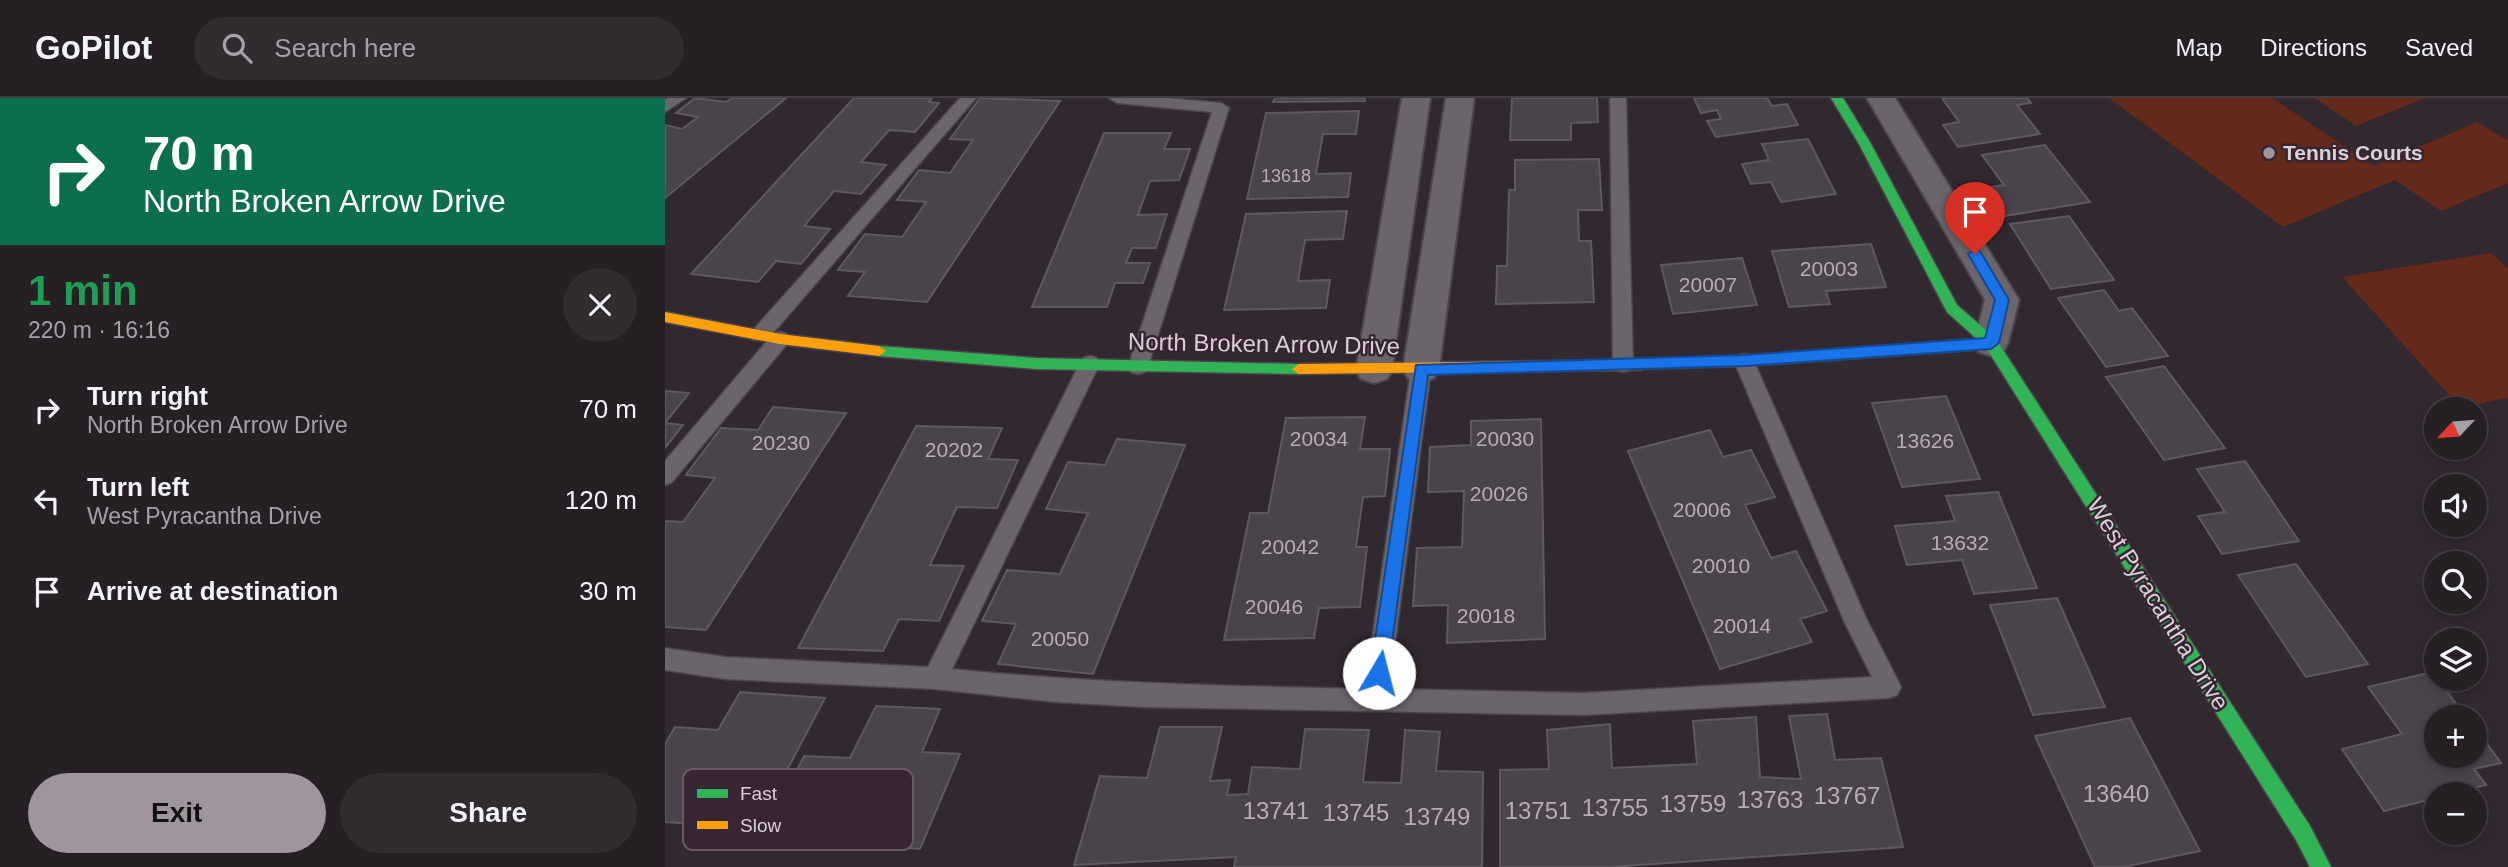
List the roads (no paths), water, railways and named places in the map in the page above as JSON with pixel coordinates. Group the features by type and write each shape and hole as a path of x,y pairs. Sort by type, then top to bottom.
{"street":[{"path":"1374,370 1416,98"},
{"path":"1421,369 1460,98"},
{"name":"West Pyracantha Drive","path":"1837,98 1865,144 1952,308 1991,343 2296,821 2321,867"},
{"path":"1881,98 2002,300 1991,343"},
{"path":"1865,144 1907,140"},
{"path":"1409,154 1452,155"},
{"name":"North Broken Arrow Drive","path":"665,317 770,337 944,359 1137,366 1374,370 1623,365 1744,361 1991,343"}],"lane":[{"path":"665,107 678,98"},
{"path":"665,476 770,337 968,98"},
{"path":"1117,98 1221,108 1137,366"},
{"path":"1618,98 1623,365"},
{"path":"665,659 725,668 935,678 1056,691 1146,696 1583,704 1889,687 1857,623 1744,361"},
{"path":"935,678 1090,363"},
{"path":"1375,701 1421,369"}],"place":[{"name":"Tennis Courts","path":"2269,153"}]}
